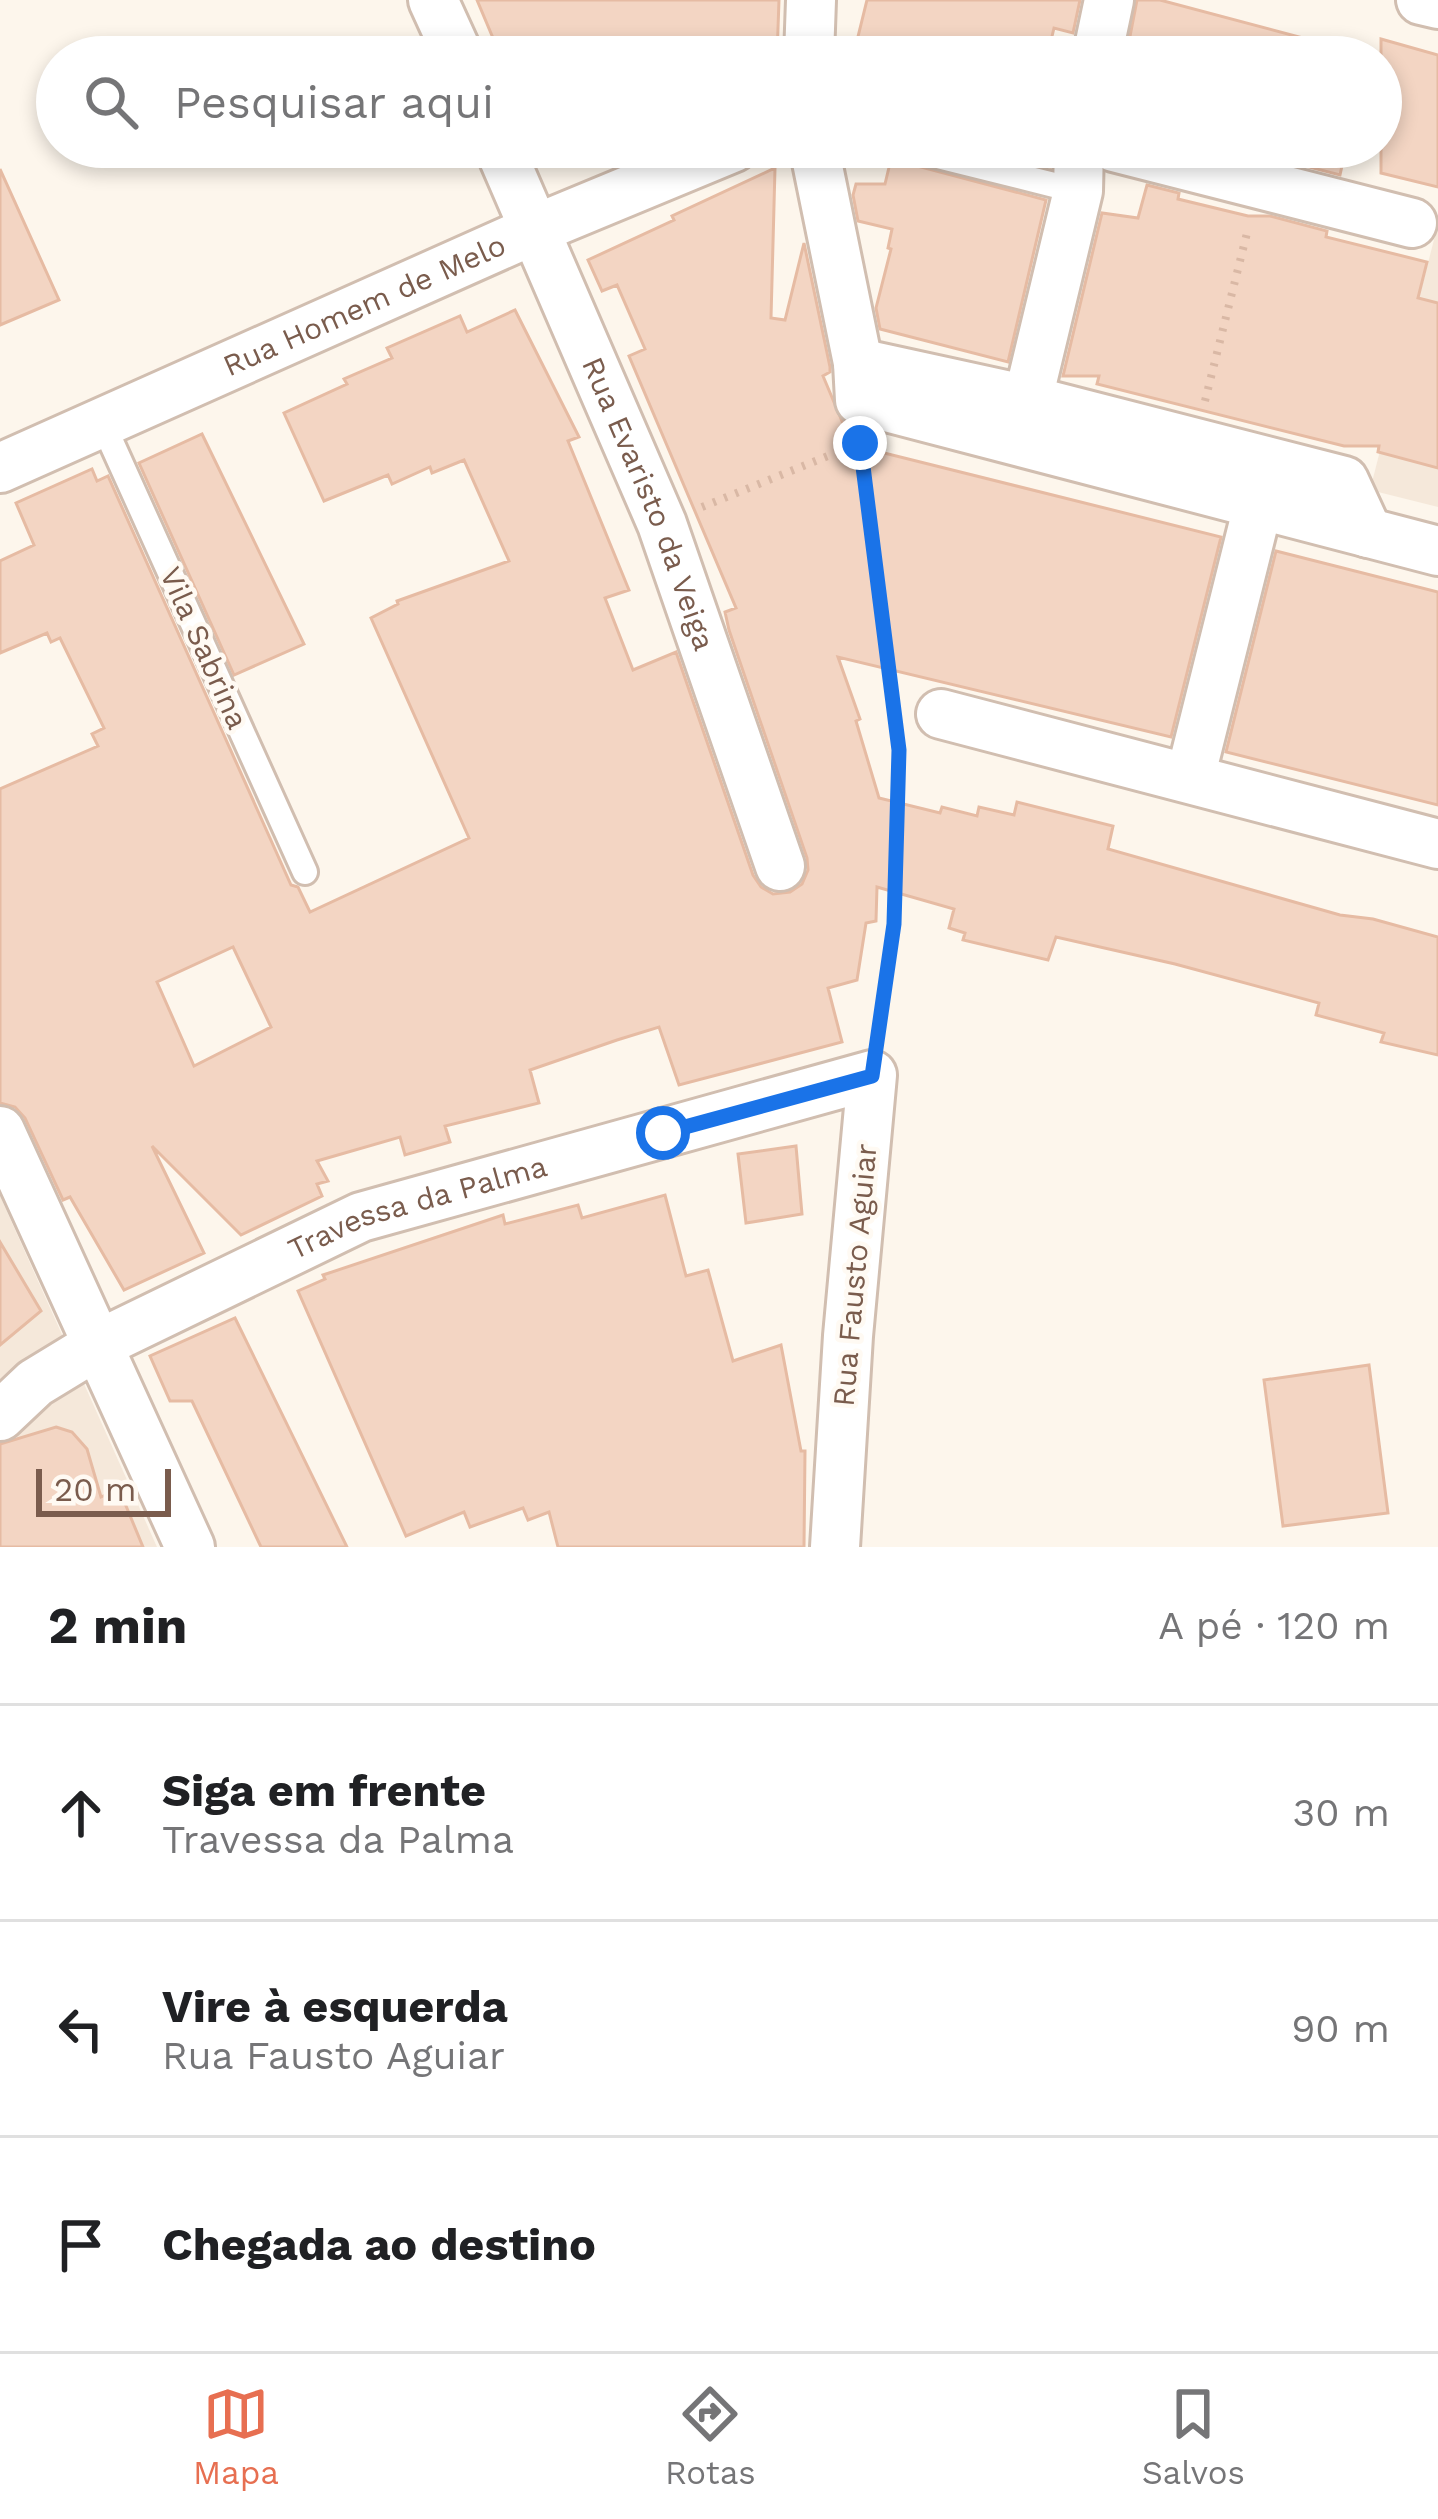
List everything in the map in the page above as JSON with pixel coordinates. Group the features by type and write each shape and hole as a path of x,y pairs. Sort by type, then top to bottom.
{"street":[{"path":"433,0 449,36"},
{"path":"810,36 811,0"},
{"path":"1101,36 1109,0"},
{"path":"1421,0 1438,4"},
{"name":"Rua Evaristo da Veiga","path":"508,168 662,524 781,866"},
{"name":"Rua Homem de Melo","path":"0,468 683,168"},
{"path":"818,168 860,402 1195,443 1344,481 1368,533"},
{"path":"1197,168 1412,223"},
{"path":"1023,422 1079,169"},
{"path":"1023,422 1258,506 1438,550"},
{"path":"1190,778 1258,506"},
{"path":"941,714 1438,844"},
{"name":"Travessa da Palma","path":"0,1416 34,1383 99,1344 362,1217 872,1076"},
{"name":"Rua Fausto Aguiar","path":"835,1547 872,1076"},
{"path":"0,1131 190,1547"}],"lane":[{"name":"Vila Sabrina","path":"103,424 305,872"}],"path":[{"path":"1195,443 1260,184"},
{"path":"662,524 860,402 899,750 894,924 872,1076"}],"shaded area":[{"path":"1438,224 1438,507 1370,490"},
{"path":"0,1196 157,1547 0,1547"}],"building":[{"path":"477,0 779,0 778,36 492,36"},
{"path":"867,0 1080,0 1073,33 1054,28 1052,36 858,36"},
{"path":"1137,0 1160,0 1295,36 1130,36"},
{"path":"1402,45 1438,55 1438,187 1381,173 1381,168 1402,168"},
{"path":"775,168 771,318 785,320 804,243 830,367 823,376 852,445 1221,537 1171,737 838,657 860,719 856,721 879,798 940,813 942,807 977,816 979,807 1014,815 1017,802 1113,826 1108,849 1340,915 1438,937 1438,1055 1381,1042 1384,1033 1316,1015 1319,1003 1175,964 1056,937 1048,960 963,940 965,933 949,928 954,909 877,887 876,921 866,923 857,980 828,988 842,1042 679,1085 659,1027 617,1040 530,1070 539,1103 445,1126 450,1142 405,1155 400,1137 317,1161 328,1181 317,1184 322,1196 241,1235 152,1146 204,1253 124,1290 70,1197 63,1200 25,1118 15,1107 0,1103 0,789 98,746 92,734 104,728 60,638 51,642 47,633 0,653 0,561 34,545 16,503 92,469 97,481 108,476 291,885 298,887 310,912 469,838 371,618 397,601 509,561 464,460 432,473 430,467 392,484 388,475 324,501 284,413 392,358 387,348 460,316 467,332 515,310 579,437 568,441 629,590 605,598 633,670 676,652 753,875 773,894 790,892 802,884 807,858 729,630 725,612 736,608 629,356 645,349 617,285 602,291 588,260 674,220 672,216","holes":["233,947 271,1027 194,1066 157,982"]},
{"path":"889,168 925,168 1046,200 1008,362 880,329 876,308 892,229 858,221 853,195 856,184 885,184"},
{"path":"1313,168 1342,168 1340,175"},
{"path":"0,169 59,300 0,325"},
{"path":"1147,185 1179,193 1178,199 1248,216 1270,216 1327,231 1326,237 1427,262 1418,298 1438,303 1438,468 1378,452 1379,446 1344,446 1097,384 1099,376 1063,376 1102,213 1138,218"},
{"path":"202,434 304,644 234,675 139,463"},
{"path":"1276,551 1438,592 1438,805 1226,752"},
{"path":"796,1146 802,1214 746,1223 738,1154"},
{"path":"665,1195 686,1276 708,1270 733,1361 781,1345 801,1451 805,1451 804,1547 558,1547 549,1512 528,1520 523,1508 470,1527 464,1512 406,1536 298,1291 325,1279 323,1275 503,1215 505,1224 578,1205 582,1218"},
{"path":"0,1242 41,1311 0,1345"},
{"path":"235,1318 347,1547 261,1547 192,1401 170,1401 150,1356"},
{"path":"1369,1365 1388,1513 1283,1526 1264,1380"},
{"path":"56,1427 72,1432 87,1449 101,1497 119,1489 143,1547 0,1547 0,1444"}],"route":[{"path":"663,1133 872,1076 894,924 899,750 860,443"}]}
